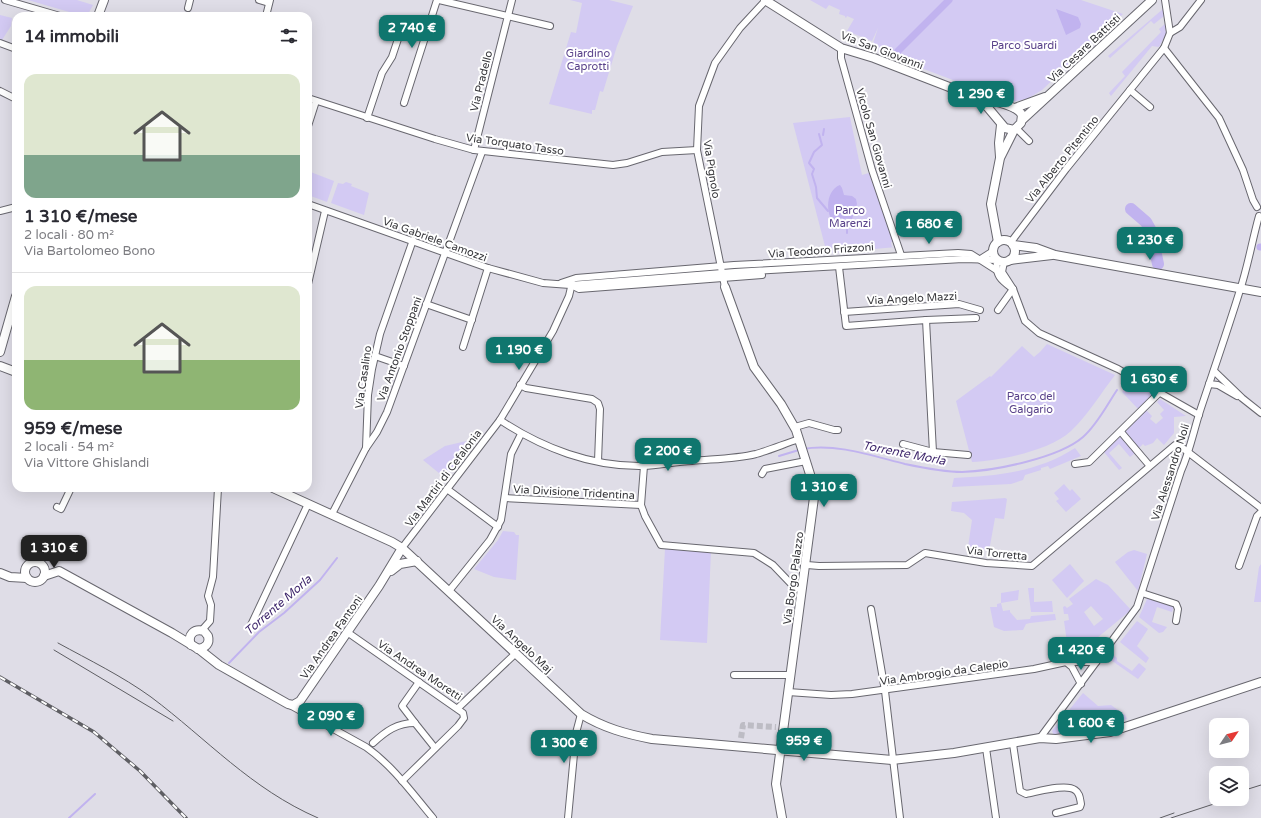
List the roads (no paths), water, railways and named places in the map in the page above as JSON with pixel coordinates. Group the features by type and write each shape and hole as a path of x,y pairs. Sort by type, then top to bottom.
{"street":[{"path":"5,0 46,12"},
{"path":"100,12 104,0"},
{"path":"188,8 190,0"},
{"path":"259,0 270,1 267,12"},
{"path":"404,103 438,0 550,26"},
{"name":"Via Pradello","path":"474,150 506,16 512,0"},
{"name":"Via San Giovanni","path":"766,0 841,48 874,58 975,97 1012,107"},
{"name":"Via Pignolo","path":"725,287 720,271 698,150 699,106 712,68 740,28 766,0"},
{"name":"Via Cesare Battisti","path":"1022,120 1152,0"},
{"path":"1165,0 1170,33"},
{"name":"Via Alberto Pitentino","path":"1010,242 1066,169 1164,48 1170,33 1180,27 1201,0"},
{"path":"367,118 382,73 392,57 404,21"},
{"path":"0,43 12,48"},
{"name":"Vicolo San Giovanni","path":"841,48 841,58 872,170 901,255"},
{"path":"1164,48 1219,118 1243,170 1252,200 1259,206 1255,211 1260,216"},
{"path":"1130,90 1150,107"},
{"path":"0,91 12,97"},
{"name":"Via Cesare Battisti","path":"1012,107 1048,96"},
{"name":"Via San Giovanni","path":"975,97 984,103 1007,129 1015,129"},
{"name":"Via Torquato Tasso","path":"312,100 367,118 482,152 613,165 627,163 662,152 698,150"},
{"path":"312,114 316,101"},
{"path":"1000,158 1015,129 1022,120 1021,113 1012,107 1001,112 999,144 1000,158 991,204 998,242 993,251 1004,260 1055,255"},
{"path":"1015,129 1029,141"},
{"name":"Via Antonio Stoppani","path":"366,448 377,432 404,366 482,152"},
{"name":"Via Gabriele Camozzi","path":"312,206 413,240 488,268 530,280 570,285 579,289 713,273"},
{"path":"0,211 12,208"},
{"path":"312,267 325,211"},
{"name":"Via Alessandro Noli","path":"1040,738 1137,607 1181,471 1189,453 1190,443 1199,414 1241,288 1260,216"},
{"path":"993,219 1010,242 1014,254 1004,260 996,270"},
{"name":"Via Casalino","path":"332,514 366,448 368,395 375,356 380,334 413,240"},
{"path":"998,242 1010,242 1036,248 1055,255 1261,292"},
{"name":"Via Teodoro Frizzoni","path":"980,259 993,251"},
{"name":"Via Teodoro Frizzoni","path":"735,271 901,255 964,253 980,259"},
{"path":"980,259 996,270 1001,280 1013,289"},
{"name":"Via Teodoro Frizzoni","path":"735,271 839,269 849,266 980,259 1004,260"},
{"path":"1004,260 1002,272 1013,289 1025,321 1039,334 1118,369 1199,414"},
{"path":"463,347 488,268"},
{"path":"839,269 846,326 976,318"},
{"path":"713,273 720,271 735,271"},
{"path":"713,273 720,271 735,271"},
{"name":"Via Gabriele Camozzi","path":"558,284 576,278 713,273"},
{"name":"Via Gabriele Camozzi","path":"570,285 594,277"},
{"path":"570,285 576,278"},
{"name":"Via Martiri di Cefalonia","path":"402,548 500,420 553,331 569,296 570,285"},
{"name":"Via Borgo Palazzo","path":"725,287 754,367 781,404 795,428 816,490 807,565 789,675 776,784 782,818"},
{"path":"998,310 1013,289"},
{"path":"426,304 472,320"},
{"name":"Via Angelo Mazzi","path":"844,312 960,304 980,310"},
{"path":"0,352 12,310"},
{"path":"926,320 932,452"},
{"path":"375,356 404,366"},
{"path":"0,366 12,370"},
{"path":"1214,371 1242,398 1261,413"},
{"path":"1209,384 1218,385 1242,398"},
{"path":"520,385 526,388 592,399 598,403 600,409 598,461"},
{"path":"1075,464 1089,462 1159,393"},
{"path":"500,420 521,434 562,453 598,461 644,466 754,454 800,441"},
{"path":"795,428 809,423 838,430"},
{"path":"1121,432 1149,465"},
{"path":"449,591 498,527 506,498 513,451 521,434"},
{"path":"903,444 932,452 968,455"},
{"name":"Via Torretta","path":"807,565 907,565 925,553 986,563 1032,566 1149,465 1175,445 1180,446 1189,453"},
{"path":"1189,453 1261,508"},
{"path":"762,474 765,469 805,459"},
{"path":"644,466 641,506 661,545 754,553 773,565 795,588 802,589"},
{"path":"447,489 498,527"},
{"path":"57,507 61,509 69,492"},
{"path":"202,630 210,621 211,605 208,596 213,577 218,492"},
{"name":"Via Angelo Maj","path":"282,492 332,514 402,548 418,561 581,714 598,724 630,735 656,739 892,760 1013,744 1040,738 1056,740 1110,732 1261,682"},
{"name":"Via Divisione Tridentina","path":"506,498 641,506"},
{"path":"251,625 308,504"},
{"path":"1239,566 1258,516 1261,512"},
{"name":"Via Andrea Fantoni","path":"300,702 385,577 402,548"},
{"name":"Via Andrea Fantoni","path":"385,577 400,564 418,561"},
{"path":"27,578 26,568 34,563 39,564 43,568 44,576"},
{"path":"0,573 10,577 27,578 33,582 37,582 44,576 59,571 195,647 219,666 366,746 388,765 433,818"},
{"path":"1142,593 1176,604 1178,609 1176,621"},
{"path":"871,609 885,691 900,818"},
{"path":"195,630 202,630 207,634 209,641 206,646 195,647 189,640 191,634 195,630"},
{"name":"Via Andrea Moretti","path":"347,632 458,708 463,713 464,718 402,781"},
{"path":"458,708 516,653"},
{"path":"1066,662 1072,667 1081,684"},
{"name":"Via Ambrogio da Calepio","path":"788,692 823,695 885,691 1034,669 1066,662 1096,662"},
{"path":"734,674 789,675"},
{"path":"419,682 402,706 435,748"},
{"path":"290,705 300,702 304,712"},
{"path":"568,818 576,733 581,714"},
{"path":"373,743 383,733 402,723 415,723"},
{"path":"1013,744 1022,793 1026,794 1068,787 1076,790 1079,794 1081,804 1080,807 1056,813"},
{"path":"986,748 996,818"}],"waterway":[{"path":"898,51 949,0"},
{"path":"823,135 824,129"},
{"path":"819,134 822,145 814,152 809,163 814,169 812,174 816,187 817,198 828,211"},
{"path":"1131,209 1146,222 1151,231 1158,264"},
{"path":"844,218 847,224"},
{"path":"847,226 847,233"},
{"name":"Torrente Morla","path":"803,449 841,449 905,464 948,471 975,471 1008,466 1043,457 1058,451 1083,437 1097,421 1117,390"},
{"name":"Torrente Morla","path":"779,456 799,450"},
{"name":"Torrente Morla","path":"229,663 259,632 284,613 320,580 337,558"},
{"name":"Torrente Morla","path":"69,818 95,794"}],"tunnel":[{"path":"741,738 743,725 776,727"}],"tram line":[{"path":"58,643 140,689 172,713 250,778 294,806 318,818"},
{"path":"54,650 173,721"},
{"path":"1249,789 1261,785"},
{"path":"1171,818 1209,806"},
{"path":"1160,818 1174,813"}],"railway":[{"path":"0,677 94,732 140,771 186,818"}],"park label":[{"name":"Parco Suardi","path":"1024,45"},
{"name":"Giardino Caprotti","path":"588,59"},
{"name":"Parco Marenzi","path":"850,216"},
{"name":"Parco del Galgario","path":"1031,402"}]}
